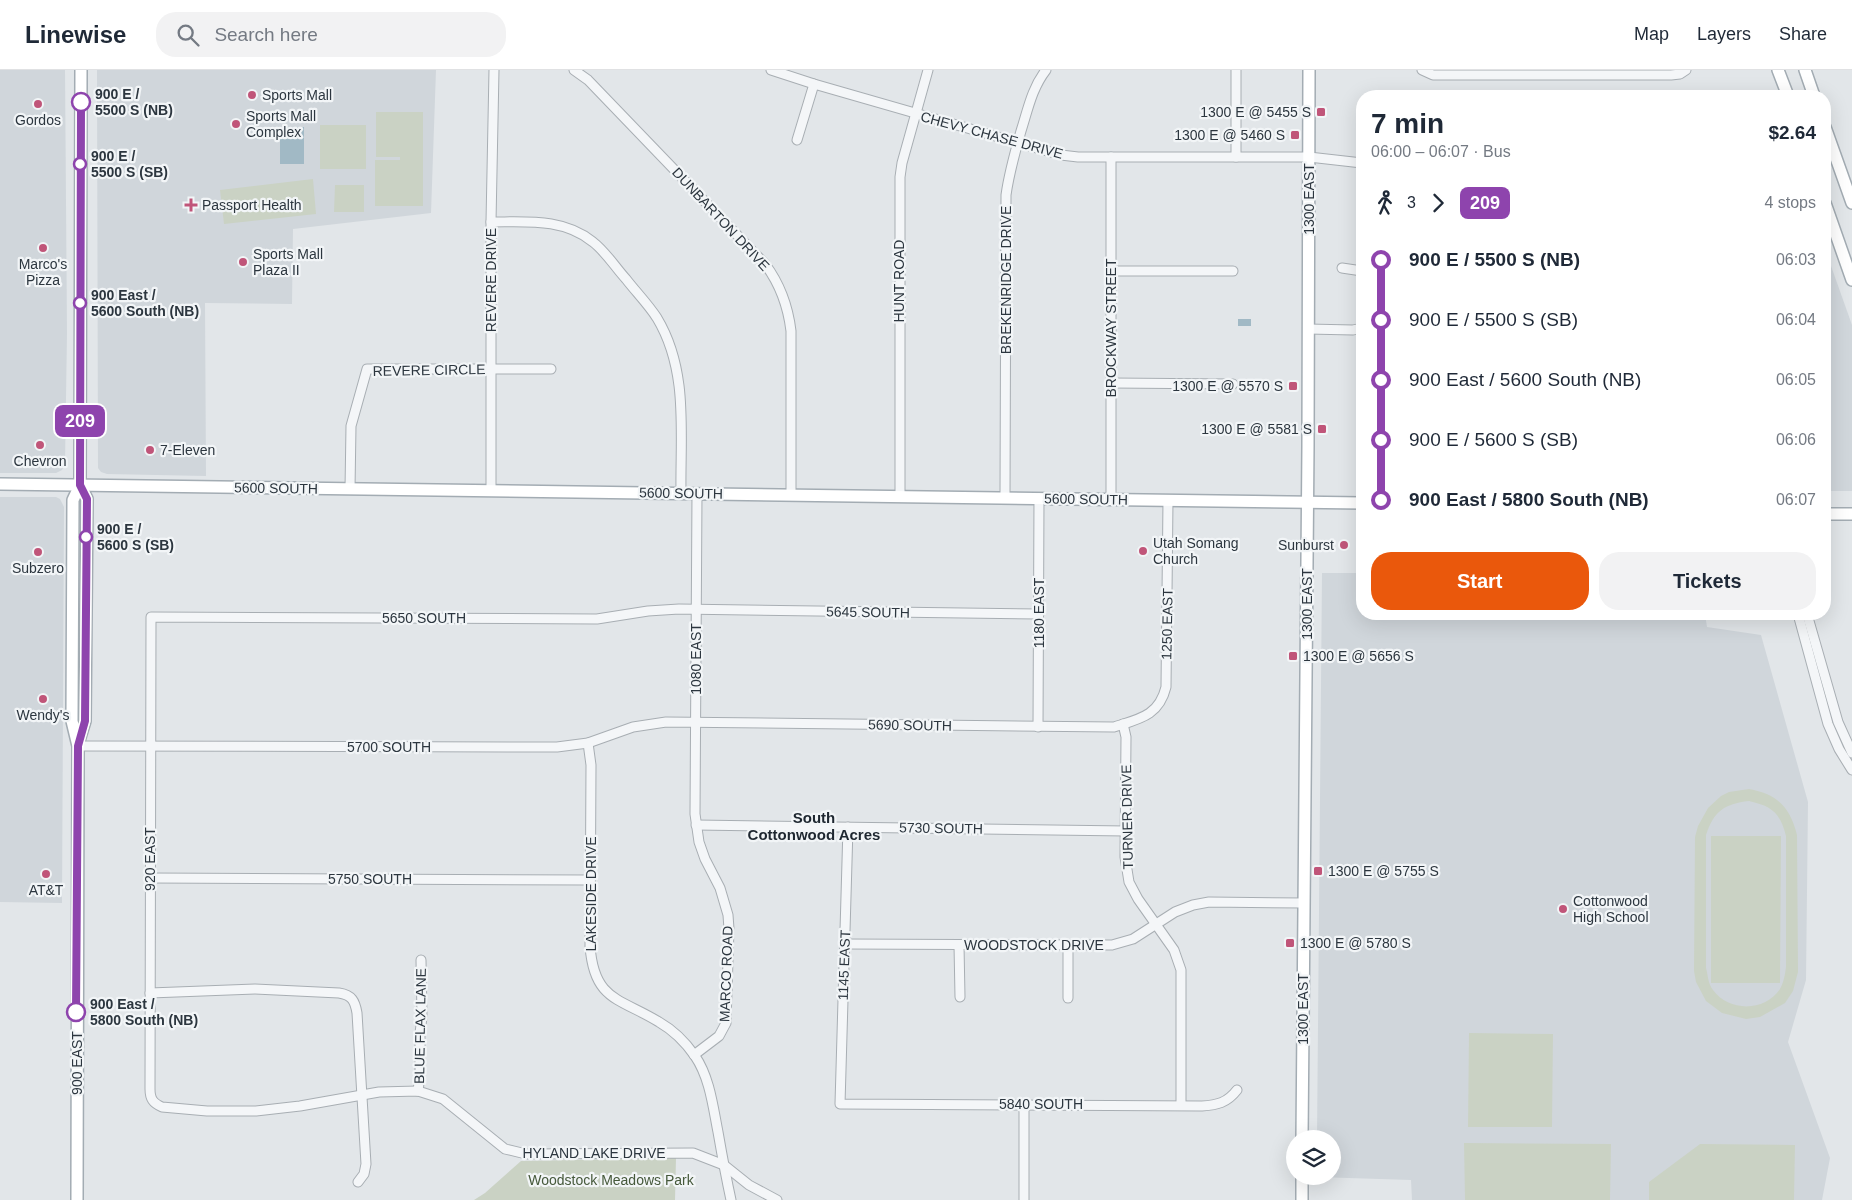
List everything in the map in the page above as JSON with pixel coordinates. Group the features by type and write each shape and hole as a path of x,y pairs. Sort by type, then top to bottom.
{"main road":[{"name":"900 EAST","path":"77,1200 78,746 72,721 73,500 80,485 81,70"},
{"name":"1300 EAST","path":"1302,1130 1308,502 1309,70"},
{"path":"1778,70 1786,90"},
{"path":"1805,70 1812,90"},
{"path":"1831,144 1852,203"},
{"path":"1831,220 1852,280"},
{"name":"5600 SOUTH","path":"0,484 1356,503"},
{"path":"1831,514 1852,514"},
{"path":"1302,1185 1302,1200"}],"street":[{"name":"REVERE DRIVE","path":"491,490 491,222 494,70"},
{"name":"DUNBARTON DRIVE","path":"574,70 588,80 758,256 778,284 787,307 791,331 792,495"},
{"name":"CHEVY CHASE DRIVE","path":"771,70 916,114 1068,156 1309,157 1356,162"},
{"name":"HUNT ROAD","path":"900,496 899,185 902,163 928,70"},
{"name":"BREKENRIDGE DRIVE","path":"1006,498 1006,209 1008,181 1033,92 1046,70"},
{"path":"1236,70 1236,157"},
{"path":"1422,70 1433,75 1671,75 1680,74 1686,70"},
{"path":"797,140 814,84"},
{"name":"BROCKWAY STREET","path":"1111,157 1111,499"},
{"path":"491,222 548,223 564,226 580,233 599,248 651,309 670,345 680,383 681,493"},
{"path":"1342,268 1356,270"},
{"path":"1111,271 1233,271"},
{"path":"1308,329 1356,329"},
{"name":"REVERE CIRCLE","path":"350,489 351,426 367,369 551,369"},
{"path":"1111,383 1233,384"},
{"name":"1080 EAST","path":"696,825 697,494"},
{"name":"1180 EAST","path":"1038,727 1039,498"},
{"name":"1250 EAST","path":"1123,724 1151,714 1164,697 1166,687 1168,500"},
{"name":"5650 SOUTH","path":"152,617 577,619 613,617 666,609 696,609"},
{"name":"5645 SOUTH","path":"696,609 1039,614"},
{"name":"920 EAST","path":"152,617 150,878 150,1089 152,1100"},
{"path":"1800,620 1828,724 1839,749 1852,770"},
{"path":"1809,620 1838,722 1852,753"},
{"name":"5700 SOUTH","path":"78,746 557,747 588,743 633,727 648,724 696,722"},
{"name":"5690 SOUTH","path":"696,722 1105,728 1123,724"},
{"name":"TURNER DRIVE","path":"1123,724 1126,737 1125,857 1129,882 1138,899 1174,950 1181,970 1181,1105"},
{"name":"LAKESIDE DRIVE","path":"588,743 591,765 591,957 595,973 609,994 621,1004 660,1022 676,1035 702,1067 731,1200"},
{"name":"5730 SOUTH","path":"696,825 1126,831"},
{"name":"MARCO ROAD","path":"694,1055 719,1036 726,1023 730,929 725,902 705,859 696,825"},
{"name":"1145 EAST","path":"840,1104 848,827"},
{"name":"5750 SOUTH","path":"150,878 590,880"},
{"name":"WOODSTOCK DRIVE","path":"844,944 1101,946 1122,943 1144,933 1175,912 1192,905 1208,902 1304,903"},
{"path":"960,945 960,997"},
{"path":"1068,946 1068,998"},
{"name":"BLUE FLAX LANE","path":"418,1091 422,1016 421,960"},
{"path":"150,992 255,989 348,995 355,1003 366,1164 364,1174 358,1182"},
{"name":"HYLAND LAKE DRIVE","path":"152,1100 162,1107 207,1111 256,1111 300,1106 362,1094 402,1090 418,1091 443,1099 505,1149 526,1154 693,1152 724,1165 749,1185 777,1200"},
{"name":"5840 SOUTH","path":"840,1104 1219,1104 1230,1099 1237,1090"},
{"path":"1024,1104 1024,1200"}],"shaded area":[{"path":"0,70 65,70 67,333 65,463 62,470 56,473 0,473"},
{"path":"97,70 436,70 431,213 293,229 292,304 205,303 206,476 107,474 101,472 98,468"},
{"path":"1831,266 1852,325 1852,491 1831,491"},
{"path":"0,497 56,497 60,499 64,507 62,903 0,902"},
{"name":"Cottonwood High School","path":"1322,573 1356,573 1356,620 1706,620 1707,627 1761,635 1808,802 1806,980 1788,1042 1830,1158 1822,1200 1412,1200 1411,1180 1341,1178 1341,1130 1317,1130"}],"green space":[{"path":"376,112 423,112 423,206 375,206 375,160 400,160 400,157 376,157"},
{"path":"320,125 366,125 366,169 320,169"},
{"path":"313,179 316,214 224,224 220,190"},
{"path":"335,185 364,185 364,212 334,212"},
{"path":"1749,789 1775,798 1786,809 1797,835 1798,972 1793,991 1785,1003 1760,1017 1746,1019 1722,1013 1706,1001 1696,982 1694,971 1695,837 1698,826 1708,808 1721,796 1729,792","holes":["1749,801 1763,805 1773,811 1781,821 1786,836 1786,967 1780,989 1773,997 1765,1002 1747,1006 1737,1005 1720,997 1711,988 1708,979 1706,968 1706,835 1713,820 1721,810 1733,804"]},
{"path":"1711,836 1781,836 1780,983 1711,983"},
{"path":"1469,1033 1553,1034 1552,1127 1468,1127"},
{"path":"1464,1143 1611,1144 1610,1200 1465,1200"},
{"path":"1700,1144 1795,1145 1794,1200 1649,1200 1649,1182"},
{"name":"Woodstock Meadows Park","path":"676,1158 675,1200 474,1200 485,1193 521,1161"}],"water":[{"path":"280,127 304,127 304,164 280,164"},
{"path":"1238,319 1251,319 1251,326 1238,326"}],"bus line":[{"name":"209","path":"76,1012 78,746 85,721 87,499 80,485 81,102"}],"place":[{"name":"Sports Mall","path":"252,95"},
{"name":"900 E / 5500 S (NB)","path":"81,102"},
{"name":"Gordos","path":"38,104"},
{"name":"1300 E @ 5455 S","path":"1321,112"},
{"name":"Sports Mall Complex","path":"236,124"},
{"name":"1300 E @ 5460 S","path":"1295,135"},
{"name":"900 E / 5500 S (SB)","path":"80,164"},
{"name":"Passport Health","path":"191,205"},
{"name":"Marco's Pizza","path":"43,248"},
{"name":"Sports Mall Plaza II","path":"243,262"},
{"name":"900 East / 5600 South (NB)","path":"80,303"},
{"name":"1300 E @ 5570 S","path":"1293,386"},
{"name":"1300 E @ 5581 S","path":"1322,429"},
{"name":"Chevron","path":"40,445"},
{"name":"7-Eleven","path":"150,450"},
{"name":"900 E / 5600 S (SB)","path":"86,537"},
{"name":"Sunburst","path":"1344,545"},
{"name":"Utah Somang Church","path":"1143,551"},
{"name":"Subzero","path":"38,552"},
{"name":"1300 E @ 5656 S","path":"1293,656"},
{"name":"Wendy's","path":"43,699"},
{"name":"1300 E @ 5755 S","path":"1318,871"},
{"name":"AT&T","path":"46,874"},
{"name":"Cottonwood High School","path":"1563,909"},
{"name":"1300 E @ 5780 S","path":"1290,943"},
{"name":"900 East / 5800 South (NB)","path":"76,1012"}],"district":[{"name":"South Cottonwood Acres","path":"814,826"}]}
